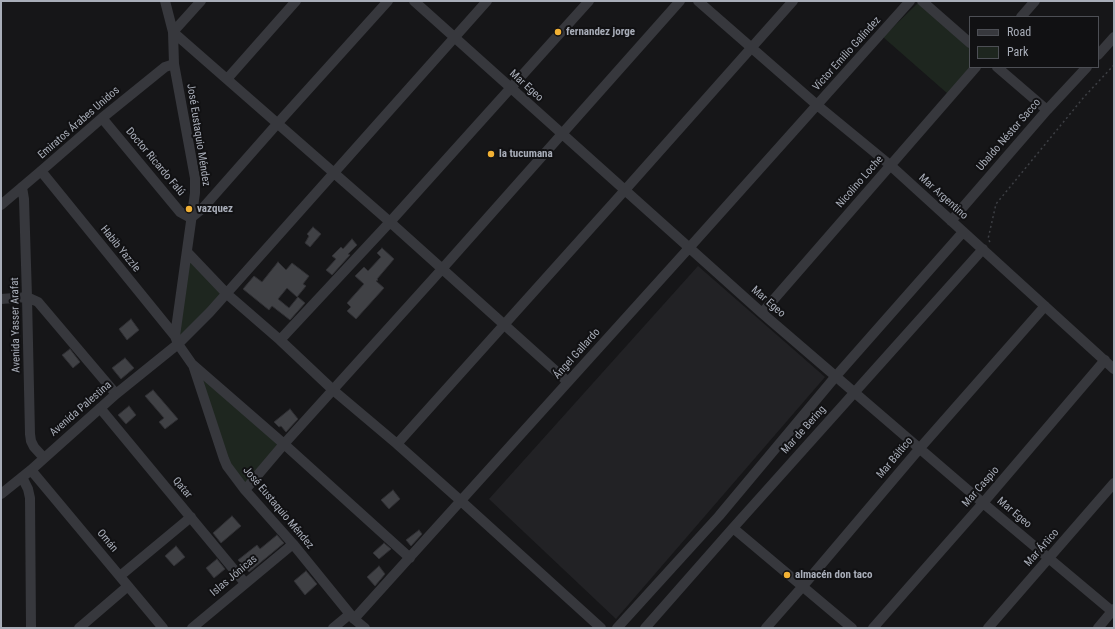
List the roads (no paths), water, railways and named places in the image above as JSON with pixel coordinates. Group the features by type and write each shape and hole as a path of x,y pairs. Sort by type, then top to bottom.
{"street":[{"name":"José Eustaquio Méndez","path":"165,1 173,32 174,64 195,178 195,193 177,340"},
{"path":"201,1 173,32 390,222 568,382"},
{"path":"227,80 296,1"},
{"path":"191,218 202,209 388,1"},
{"name":"Mar Egeo","path":"414,1 762,312 983,503 1113,611"},
{"name":"Avenida Palestina","path":"1,494 31,470 227,294 487,1"},
{"path":"280,340 390,222 589,1"},
{"path":"245,490 284,444 680,1"},
{"name":"Mar Argentino","path":"698,1 751,48 890,165 1114,369"},
{"path":"398,444 793,1"},
{"name":"Víctor Emilio Galíndez","path":"817,104 910,1"},
{"path":"922,1 969,42"},
{"path":"1022,16 1035,1"},
{"path":"1099,54 1114,38"},
{"name":"Emiratos Árabes Unidos","path":"1,205 164,67 174,64"},
{"name":"Nicolino Loche","path":"762,312 975,68"},
{"path":"998,68 1047,110"},
{"name":"Ubaldo Néstor Sacco","path":"951,221 1047,110 1086,68"},
{"name":"Ángel Gallardo","path":"333,628 352,617 410,558 817,104"},
{"name":"Doctor Ricardo Falú","path":"102,118 180,212 191,218"},
{"name":"Habib Yazzle","path":"41,171 177,340 192,364"},
{"name":"Avenida Yasser Arafat","path":"22,187 24,199 30,434 34,447 44,458"},
{"path":"617,628 719,516 836,376 963,232"},
{"name":"Mar de Bering","path":"645,628 982,249"},
{"path":"187,252 227,294 280,340 333,390 398,444 601,628"},
{"path":"1,299 27,297 38,302 116,394"},
{"name":"Mar Báltico","path":"766,628 920,448 1045,306"},
{"name":"Mar Caspio","path":"873,628 983,503 1105,360"},
{"name":"José Eustaquio Méndez","path":"192,364 224,459 245,490 293,544 352,617 365,628"},
{"path":"192,364 284,444 410,558"},
{"name":"Qatar","path":"100,408 245,583"},
{"name":"Omán","path":"31,470 163,628"},
{"path":"22,477 28,489 30,498 31,628"},
{"name":"Mar Ártico","path":"988,628 1114,482"},
{"path":"120,576 191,518"},
{"path":"733,528 852,628"},
{"name":"Islas Jónicas","path":"192,628 293,544"},
{"path":"79,628 128,586"},
{"path":"1098,628 1113,611"},
{"path":"31,616 41,628"}],"place":[{"name":"fernandez jorge","path":"558,32"},
{"name":"la tucumana","path":"491,154"},
{"name":"vazquez","path":"189,209"},
{"name":"almacén don taco","path":"787,575"}]}
